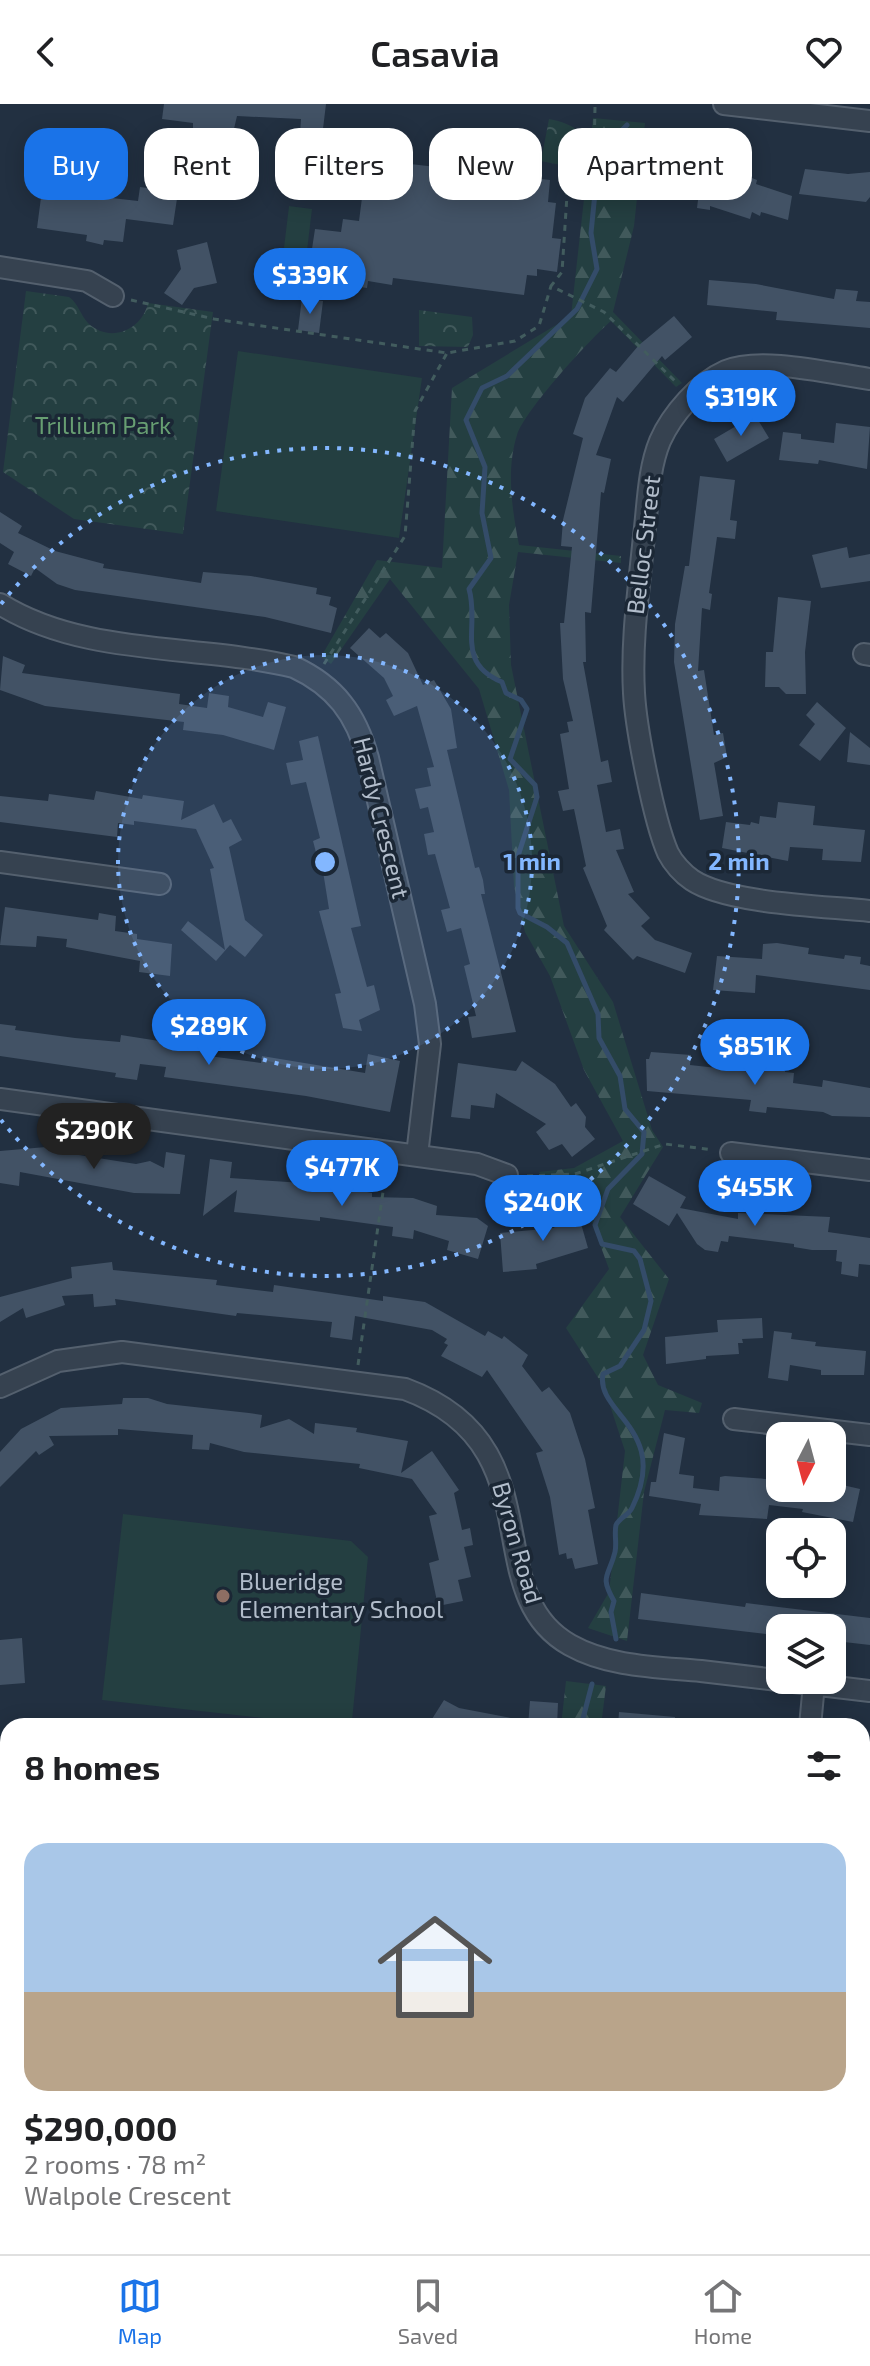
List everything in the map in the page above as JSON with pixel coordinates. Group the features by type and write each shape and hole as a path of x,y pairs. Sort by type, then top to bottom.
{"street":[{"path":"724,104 870,121"},
{"path":"0,267 87,281 113,296"},
{"name":"Belloc Street","path":"870,379 747,366 727,370 708,382 672,419 660,442 651,477 634,669 637,711 663,838 670,857 692,880 732,895 870,911"},
{"name":"Hardy Crescent","path":"0,604 57,630 99,639 265,660 315,677 345,704 361,731 425,1004 430,1044 417,1155"},
{"path":"0,862 160,884"},
{"path":"0,1099 417,1155 477,1164 507,1175"},
{"path":"731,1153 870,1170"},
{"name":"Byron Road","path":"0,1387 58,1361 122,1352 405,1389 435,1400 460,1418 491,1457 501,1482 524,1587 535,1611 553,1633 571,1645 625,1663 766,1679"},
{"path":"734,1419 870,1435"},
{"name":"Byron Road","path":"846,1688 870,1691"},
{"path":"811,1718 813,1694"}],"path":[{"path":"113,296 214,319 447,353 515,341 539,326 551,286 562,272 568,180 585,174 594,154 595,107"},
{"path":"551,286 604,312 692,398"},
{"path":"315,677 405,536 415,411 447,353"},
{"path":"507,1175 575,1174 620,1156 665,1144 731,1153"},
{"path":"356,1382 389,1151"}],"green space":[{"path":"593,118 645,123 644,128 592,128"},
{"path":"549,119 574,128 558,128 558,164 542,161"},
{"path":"584,200 637,200 634,226 613,312 682,383 676,387 611,321 574,358 532,409 517,435 512,462 511,490 519,545 621,556 621,563 518,552 509,605 511,665 564,926 613,1002 652,1130 663,1147 620,1217 669,1279 643,1355 658,1385 702,1403 699,1413 665,1410 644,1492 627,1641 588,1628 609,1592 625,1451 604,1387 566,1328 609,1269 579,1187 543,1179 539,1172 574,1168 623,1141 584,1070 550,976 525,932 514,886 509,790 479,689 390,579 331,664 321,657 377,560 442,568 452,388 571,316"},
{"path":"289,206 312,209 304,276 281,273"},
{"name":"Trillium Park","path":"26,291 69,297 88,323 106,333 132,327 145,312 148,303 213,312 183,534 74,519 3,472"},
{"path":"419,310 472,317 473,335 468,347 419,346"},
{"path":"238,351 422,378 399,538 216,511"},
{"path":"123,1514 351,1541 368,1557 352,1718 263,1718 102,1700"},
{"path":"566,1681 606,1686 602,1718 562,1718"}],"building":[{"path":"164,104 326,104 323,128 300,128 301,119 237,116 234,128 193,128 193,123 162,119"},
{"path":"413,164 429,166 429,200 542,200 542,179 550,180 548,202 556,203 552,238 561,239 557,272 537,269 537,276 527,275 524,295 393,278 392,285 368,281 367,288 347,285 348,274 309,269 315,229 341,232 343,219 359,221 362,200 413,200"},
{"path":"805,169 848,174 870,172 870,197 866,202 799,194"},
{"path":"752,178 757,180 756,184 792,196 788,220 761,212 760,216 752,212 750,219 710,206 710,210 697,208 698,200 752,200"},
{"path":"140,187 144,188 144,200 177,200 173,225 126,219 123,242 104,240 103,245 86,241 87,235 37,228 41,200 138,201"},
{"path":"207,242 217,283 194,288 182,305 164,293 181,269 177,250"},
{"path":"709,280 756,284 834,299 836,289 858,291 856,301 870,302 870,328 776,320 777,312 707,305"},
{"path":"302,298 323,301 319,333 298,330"},
{"path":"674,316 692,337 665,360 662,356 623,402 617,397 596,455 611,459 604,493 601,492 591,613 585,612 586,662 583,662 601,762 608,760 612,782 597,785 606,832 620,829 624,849 616,850 634,892 628,894 650,918 641,926 655,940 692,953 685,973 637,956 633,960 604,930 607,926 583,868 586,866 574,809 563,811 558,791 569,789 560,734 569,732 567,722 573,721 563,679 560,623 564,623 572,547 561,546 563,520 583,438 573,434 585,398 610,368 616,372 639,345"},
{"path":"755,415 769,438 727,462 714,439"},
{"path":"836,423 870,427 867,469 819,460 818,464 779,460 783,432 801,434 801,439 834,443"},
{"path":"700,476 735,480 730,520 737,521 735,539 717,537 709,593 712,594 710,610 702,608 698,671 704,670 714,735 723,733 727,757 714,763 723,816 700,820 674,662 675,624 685,566 689,566"},
{"path":"0,512 22,526 18,533 55,551 104,564 103,568 201,583 203,572 251,576 317,588 316,594 331,597 329,605 337,608 331,633 265,617 75,590 57,584 35,568 31,576 8,564 14,552 0,543"},
{"path":"847,547 849,558 870,554 870,581 821,588 812,555"},
{"path":"778,597 811,601 805,652 806,694 786,694 779,687 765,687 766,652 773,652"},
{"path":"369,628 380,638 386,633 408,653 423,685 434,680 451,709 457,748 447,750 475,868 479,867 483,880 485,894 481,894 516,1032 472,1038 468,1017 476,1016 464,966 470,964 461,928 447,932 441,910 450,908 435,854 428,855 424,834 434,832 428,807 420,809 415,789 431,786 427,768 434,767 417,706 394,716 386,700 393,696 384,678 350,648"},
{"path":"3,656 25,665 22,673 180,694 179,704 207,708 209,693 229,696 228,707 263,717 268,702 286,707 274,750 223,735 183,730 184,722 45,706 0,690"},
{"path":"817,702 846,728 820,761 799,745 815,724 806,715"},
{"path":"850,732 870,748 870,765 847,762"},
{"path":"318,736 361,926 351,928 367,987 374,985 380,1010 359,1020 362,1031 343,1028 335,994 341,993 319,911 329,909 321,859 318,860 313,841 320,838 306,782 291,785 286,763 303,760 299,741"},
{"path":"96,791 142,799 143,795 184,801 181,820 214,804 223,823 231,819 242,840 229,847 245,920 263,935 245,957 230,945 216,961 181,930 188,921 225,950 210,869 214,868 196,829 134,821 134,825 118,823 117,837 0,822 0,796 48,801 49,794 94,800"},
{"path":"778,802 815,806 813,825 865,830 861,862 822,860 823,849 790,847 788,861 722,848 726,822 750,825 751,822 759,824 760,816 776,818"},
{"path":"5,907 98,920 99,913 116,916 115,931 137,934 137,939 172,944 170,976 139,972 140,961 66,947 67,939 37,936 36,947 0,945"},
{"path":"763,944 809,948 808,954 844,959 845,955 861,957 860,964 870,966 870,990 756,975 755,993 713,990 717,956 762,959"},
{"path":"0,1024 16,1026 15,1030 75,1038 120,1042 121,1035 210,1049 209,1056 261,1063 262,1056 365,1073 368,1054 400,1061 390,1112 306,1096 164,1077 166,1067 140,1064 137,1080 115,1077 116,1073 0,1056"},
{"path":"651,1052 691,1055 690,1065 763,1073 764,1066 785,1068 785,1072 794,1073 793,1083 822,1087 823,1080 870,1088 870,1117 832,1116 823,1112 767,1107 766,1113 749,1111 751,1100 647,1091 646,1059 649,1059"},
{"path":"522,1061 555,1084 571,1107 576,1103 586,1117 585,1127 595,1139 572,1157 562,1144 549,1150 536,1132 546,1124 496,1093 494,1108 471,1105 470,1119 451,1117 458,1063 516,1071"},
{"path":"46,1147 136,1164 150,1161 164,1168 166,1152 185,1155 180,1194 134,1193 20,1172 19,1186 0,1183 0,1151"},
{"path":"210,1159 232,1162 230,1178 303,1183 332,1189 332,1185 372,1193 372,1197 413,1198 437,1206 436,1215 477,1218 488,1226 478,1259 447,1250 449,1241 414,1230 413,1239 392,1236 393,1227 320,1217 320,1221 234,1212 237,1190 203,1216"},
{"path":"649,1176 686,1197 680,1208 738,1219 738,1213 830,1217 828,1232 870,1238 870,1265 859,1264 858,1277 841,1274 842,1262 836,1261 837,1250 812,1250 794,1247 794,1244 729,1236 728,1242 721,1241 718,1252 705,1250 697,1244 677,1213 669,1226 633,1204"},
{"path":"576,1206 588,1248 536,1264 537,1269 503,1272 500,1233 554,1228 557,1223 553,1213"},
{"path":"112,1262 113,1270 217,1280 216,1285 273,1292 274,1285 383,1301 383,1296 425,1302 485,1336 488,1331 502,1339 504,1336 528,1355 522,1366 542,1392 549,1387 570,1413 585,1459 595,1508 588,1510 598,1564 575,1569 572,1558 567,1559 566,1553 559,1555 550,1497 536,1453 543,1451 487,1370 482,1377 441,1356 448,1345 444,1343 447,1339 432,1330 355,1316 352,1340 330,1337 332,1322 237,1313 236,1316 115,1299 116,1305 94,1307 93,1294 62,1296 65,1305 26,1318 23,1308 0,1322 0,1297 72,1278 71,1267"},
{"path":"762,1318 763,1338 742,1339 743,1343 738,1343 739,1354 706,1356 706,1359 666,1364 665,1337 718,1332 717,1320"},
{"path":"774,1331 792,1333 791,1339 816,1342 815,1346 866,1351 864,1375 821,1375 821,1370 790,1365 788,1381 768,1378"},
{"path":"123,1398 148,1398 167,1404 262,1415 260,1428 289,1419 314,1434 315,1423 357,1428 356,1432 408,1441 401,1473 432,1451 459,1490 454,1493 462,1530 470,1528 473,1545 464,1547 471,1577 458,1580 463,1601 438,1606 429,1563 439,1560 429,1516 437,1514 412,1479 359,1468 360,1464 244,1452 210,1443 209,1450 192,1449 193,1435 118,1429 118,1435 49,1436 54,1445 39,1455 36,1451 0,1487 0,1452 21,1429 61,1408 122,1404"},
{"path":"664,1433 685,1438 679,1474 694,1476 693,1488 719,1491 720,1477 725,1476 766,1479 766,1502 846,1502 846,1486 860,1489 853,1522 846,1518 802,1512 803,1509 769,1505 766,1519 699,1515 701,1504 649,1496 651,1482 656,1482"},
{"path":"641,1593 745,1607 746,1603 837,1614 766,1614 766,1634 638,1619"},
{"path":"846,1615 870,1618 870,1645 846,1642"},
{"path":"22,1638 25,1683 0,1685 0,1640"},
{"path":"444,1700 459,1708 511,1718 433,1718"},
{"path":"530,1701 558,1703 557,1718 529,1718"},
{"path":"619,1712 675,1717 675,1718 619,1718"}],"waterway":[{"path":"616,1639 611,1612 614,1601 606,1581 615,1552 616,1525 632,1508 642,1481 643,1459 638,1441 610,1401 604,1388 603,1374 620,1366 644,1330 651,1301 640,1259 634,1251 602,1244 595,1225 608,1189 642,1154 644,1132 625,1109 620,1076 599,1038 598,1014 567,943 547,927 520,913 518,908 518,856 537,797 535,785 510,759 527,709 521,700 506,693 502,682 487,674 473,654 469,589 491,558 482,513 485,467 466,420 482,388 507,376 577,309 597,269 591,233 599,153 627,125"},
{"path":"583,1718 592,1684"}],"place":[{"name":"Blueridge Elementary School","path":"223,1596"}]}
